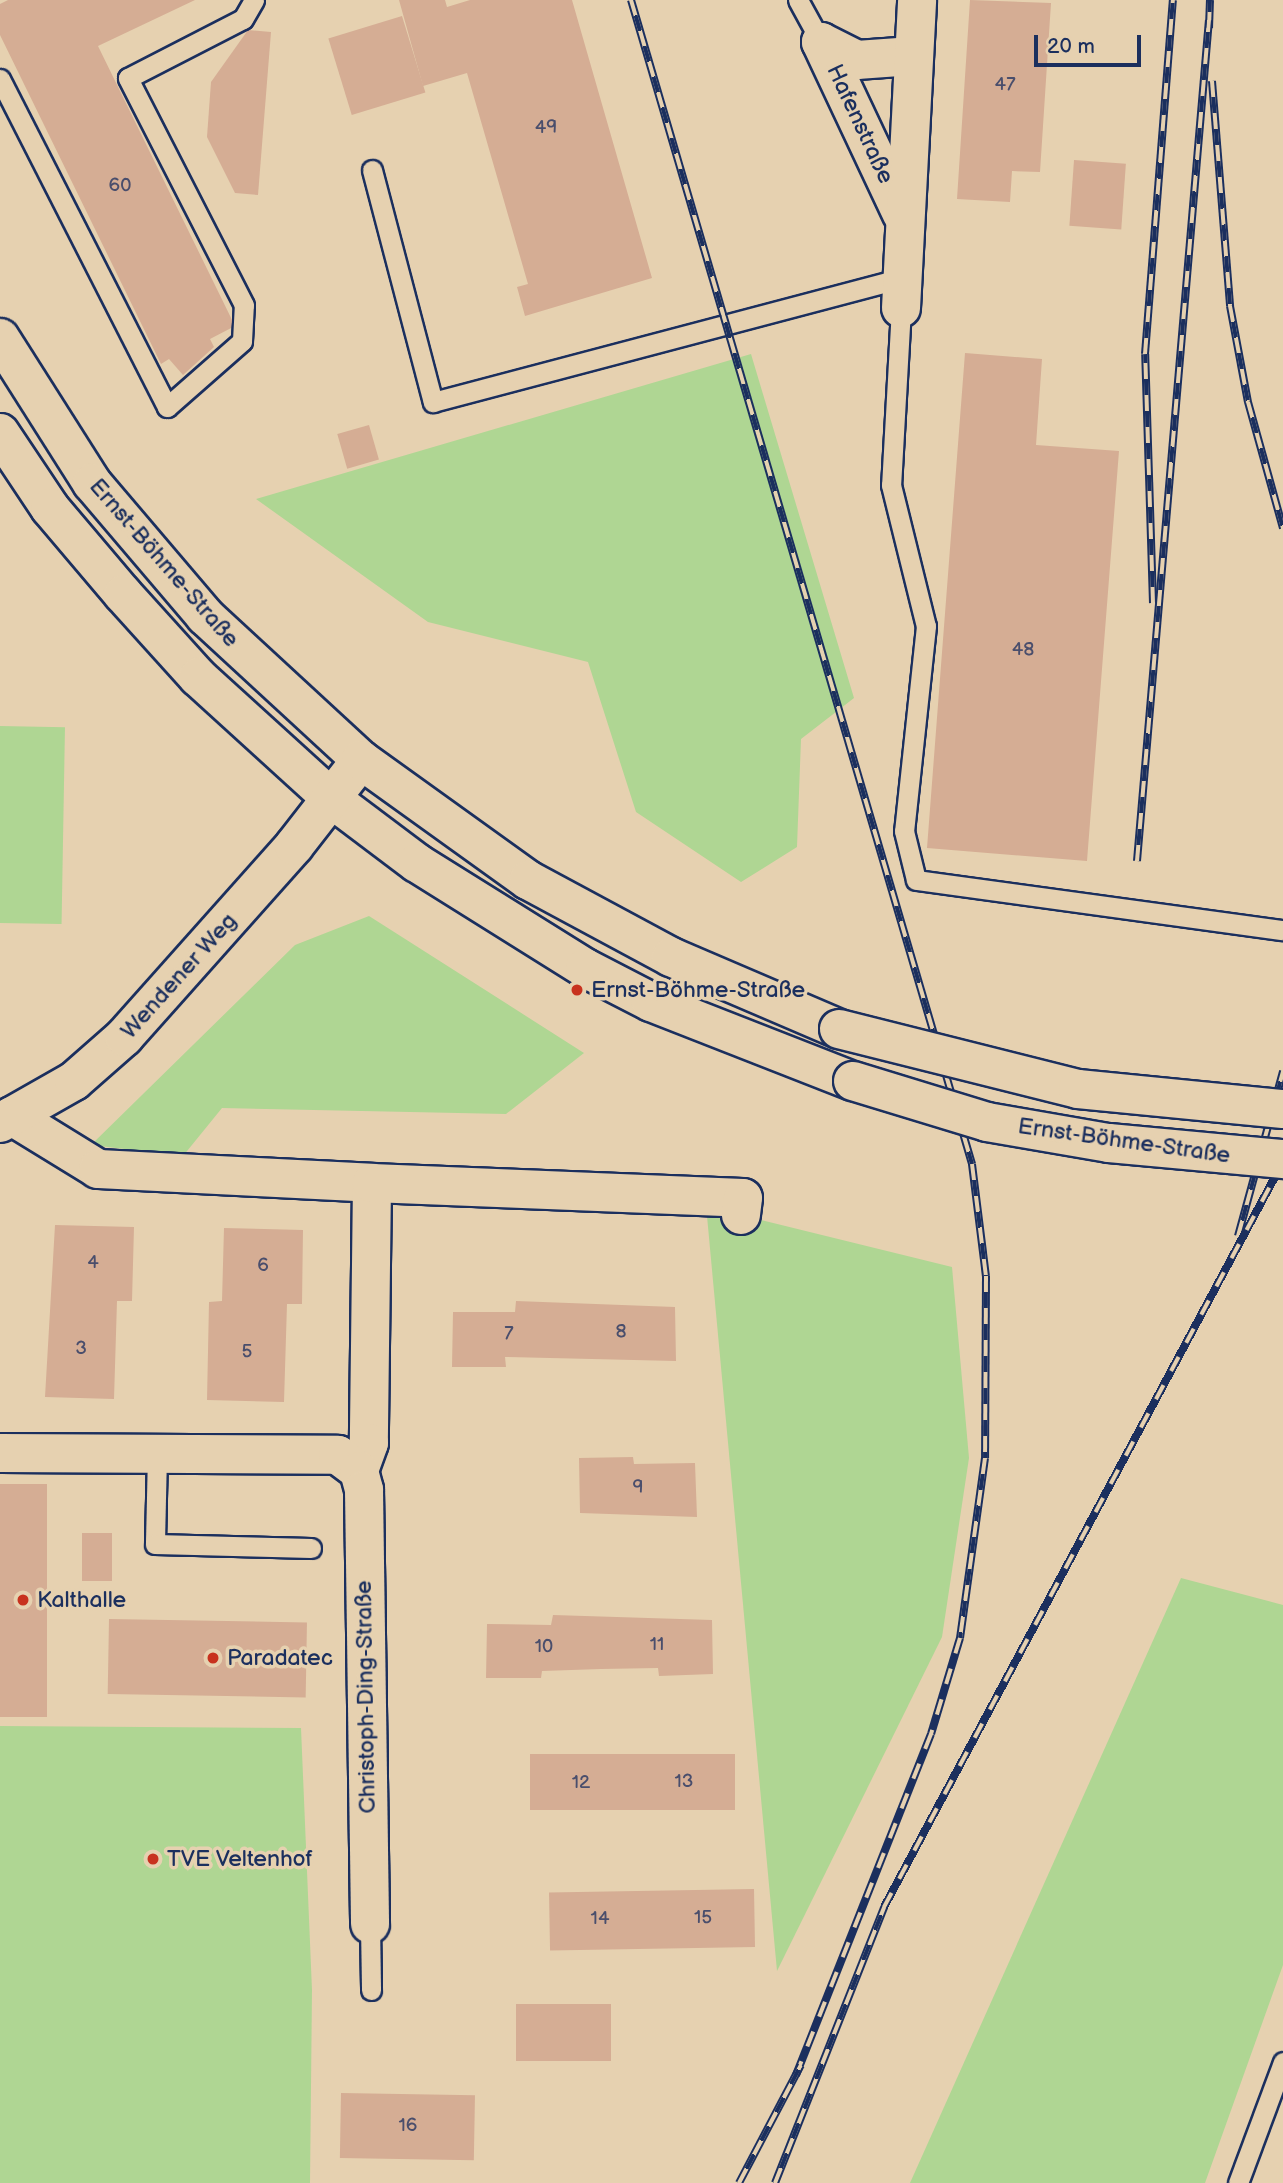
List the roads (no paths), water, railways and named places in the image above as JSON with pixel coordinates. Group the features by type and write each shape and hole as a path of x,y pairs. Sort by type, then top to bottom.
{"street":[{"name":"Hafenstraße","path":"902,293 917,0"},
{"name":"Hafenstraße","path":"821,42 857,60 913,57"},
{"name":"Hafenstraße","path":"821,42 904,218"},
{"name":"Ernst-Böhme-Straße","path":"0,338 92,483 205,616 361,760 528,880 671,957 839,1029 1078,1089 1283,1109"},
{"name":"Ernst-Böhme-Straße","path":"0,433 50,508 132,605 198,677 332,799 416,863 585,968 652,1002 853,1081 987,1122 1109,1143 1283,1159"},
{"path":"332,799 361,760"},
{"name":"Wendener Weg","path":"6,1120 74,1081 124,1037 332,799"},
{"path":"6,1120 98,1169 743,1198 741,1215"},
{"name":"Christoph-Ding-Straße","path":"370,1924 364,1490 359,1471 369,1443 372,1183"},
{"path":"0,1453 338,1455 359,1471"}],"lane":[{"path":"0,79 167,407 242,341 244,305 128,78 243,19 254,0"},
{"path":"798,0 821,42"},
{"path":"372,170 433,402 902,293 891,485 926,626 904,831 916,880 1283,930"},
{"path":"157,1454 155,1544 311,1548"},
{"path":"370,1924 370,1990"},
{"path":"1238,2183 1283,2062"}],"railway":[{"path":"631,0 972,1164 986,1276 985,1458 960,1638 931,1734 796,2075"},
{"path":"1153,603 1145,354 1173,0"},
{"path":"1209,28 1210,0"},
{"path":"1137,861 1209,20"},
{"path":"1212,81 1230,306 1248,402 1283,528"},
{"path":"1238,1236 1283,1071"},
{"path":"775,2183 884,1907 1283,1162"},
{"path":"739,2183 801,2065"}],"place":[{"name":"Ernst-Böhme-Straße","path":"577,990"},
{"name":"Kalthalle","path":"23,1600"},
{"name":"Paradatec","path":"213,1658"},
{"name":"TVE Veltenhof","path":"153,1859"}]}
